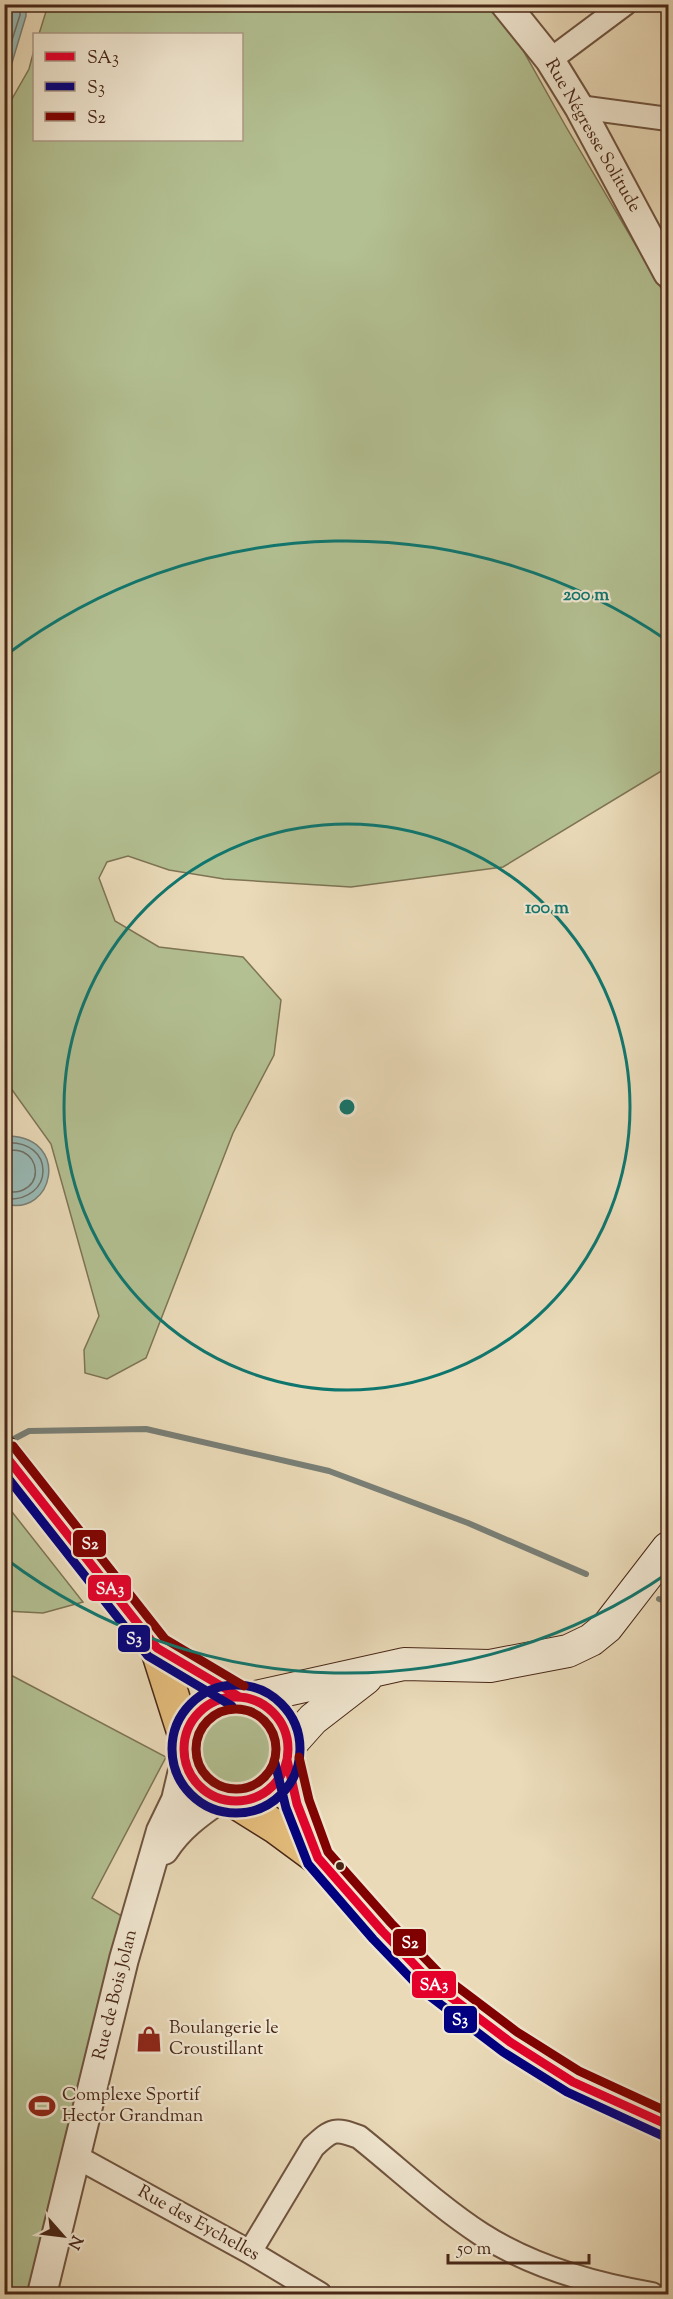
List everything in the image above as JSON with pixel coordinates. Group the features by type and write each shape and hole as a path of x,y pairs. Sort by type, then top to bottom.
{"main road":[{"path":"13,1464 157,1648 190,1775 199,1786 276,1827 318,1858 382,1931 431,1982 510,2043 573,2082 669,2125"},
{"path":"185,1749 190,1724 199,1712 225,1697 244,1697 404,1664 490,1666 568,1651 591,1640 608,1627 669,1548"},
{"path":"157,1648 244,1697 265,1705 278,1716 285,1730 297,1804 318,1858"},
{"path":"227,1800 248,1800 269,1790 277,1781 288,1753 313,1719 376,1670"}],"street":[{"name":"Rue Négresse Solitude","path":"505,4 550,60 579,107 669,273"},
{"path":"550,60 625,4"},
{"path":"579,107 669,119"},
{"name":"Rue de Bois Jolan","path":"42,2295 124,1959 161,1831 176,1800 185,1749"},
{"name":"Rue de Bois Jolan","path":"149,1872 170,1839 192,1817 227,1800"},
{"path":"250,2252 313,2147 326,2135 340,2130 359,2137 481,2234 532,2261 618,2289 652,2295"},
{"name":"Rue des Eychelles","path":"75,2156 250,2252 317,2294"}],"green space":[{"path":"48,5 487,5 520,45 668,300 668,767 503,867 351,887 224,879 169,870 128,856 107,862 99,878 115,921 159,947 243,957 281,1000 274,1055 233,1133 146,1358 107,1379 85,1373 84,1350 99,1316 51,1144 5,1080 4,113 29,69 33,54 33,141 243,141 243,33 39,33"},
{"path":"4,1503 83,1602 43,1613 5,1611"},
{"name":"Complexe Sportif Hector Grandman","path":"5,1672 166,1757 92,1898 125,1918 36,2294 5,2294"},
{"path":"228,1709 244,1709 259,1716 270,1727 277,1742 274,1766 265,1779 244,1791 228,1791 213,1784 202,1773 195,1758 195,1742 202,1727 213,1716"}],"water":[{"path":"5,4 26,5 26,16 5,86"},
{"path":"10,1136 29,1140 41,1150 48,1162 48,1176 44,1189 35,1199 22,1205 5,1204 5,1138"}],"waterway":[{"path":"6,1443 29,1431 146,1429 329,1471 468,1523 586,1574"},
{"path":"659,1599 668,1602"}],"transit line":[{"name":"S2","path":"13,1446 165,1639 244,1686"},
{"name":"SA3","path":"4,1454 157,1648 238,1696"},
{"name":"S3","path":"4,1473 148,1656 232,1706"},
{"name":"S3","path":"236,1685 261,1690 281,1704 295,1724 300,1749 295,1774 281,1794 261,1808 236,1813 211,1808 191,1794 177,1774 172,1749 177,1724 191,1704 211,1690 236,1685"},
{"name":"SA3","path":"236,1697 256,1701 273,1712 284,1729 288,1749 284,1769 273,1786 256,1797 236,1801 216,1797 199,1786 188,1769 184,1749 188,1729 199,1712 216,1701 236,1697"},
{"name":"S2","path":"236,1709 251,1712 264,1721 273,1734 276,1749 273,1764 264,1777 251,1786 236,1789 221,1786 208,1777 199,1764 196,1749 199,1734 208,1721 221,1712 236,1709"},
{"name":"S2","path":"299,1757 309,1800 328,1852 439,1973 517,2032 579,2071 668,2112"},
{"name":"SA3","path":"287,1760 297,1804 318,1858 382,1931 431,1982 510,2042 573,2082 668,2125"},
{"name":"S3","path":"275,1763 286,1808 308,1864 373,1939 423,1991 503,2052 567,2092 663,2136"}],"place":[{"name":"Boulangerie le Croustillant","path":"149,2039"},
{"name":"Complexe Sportif Hector Grandman","path":"42,2106"}]}
